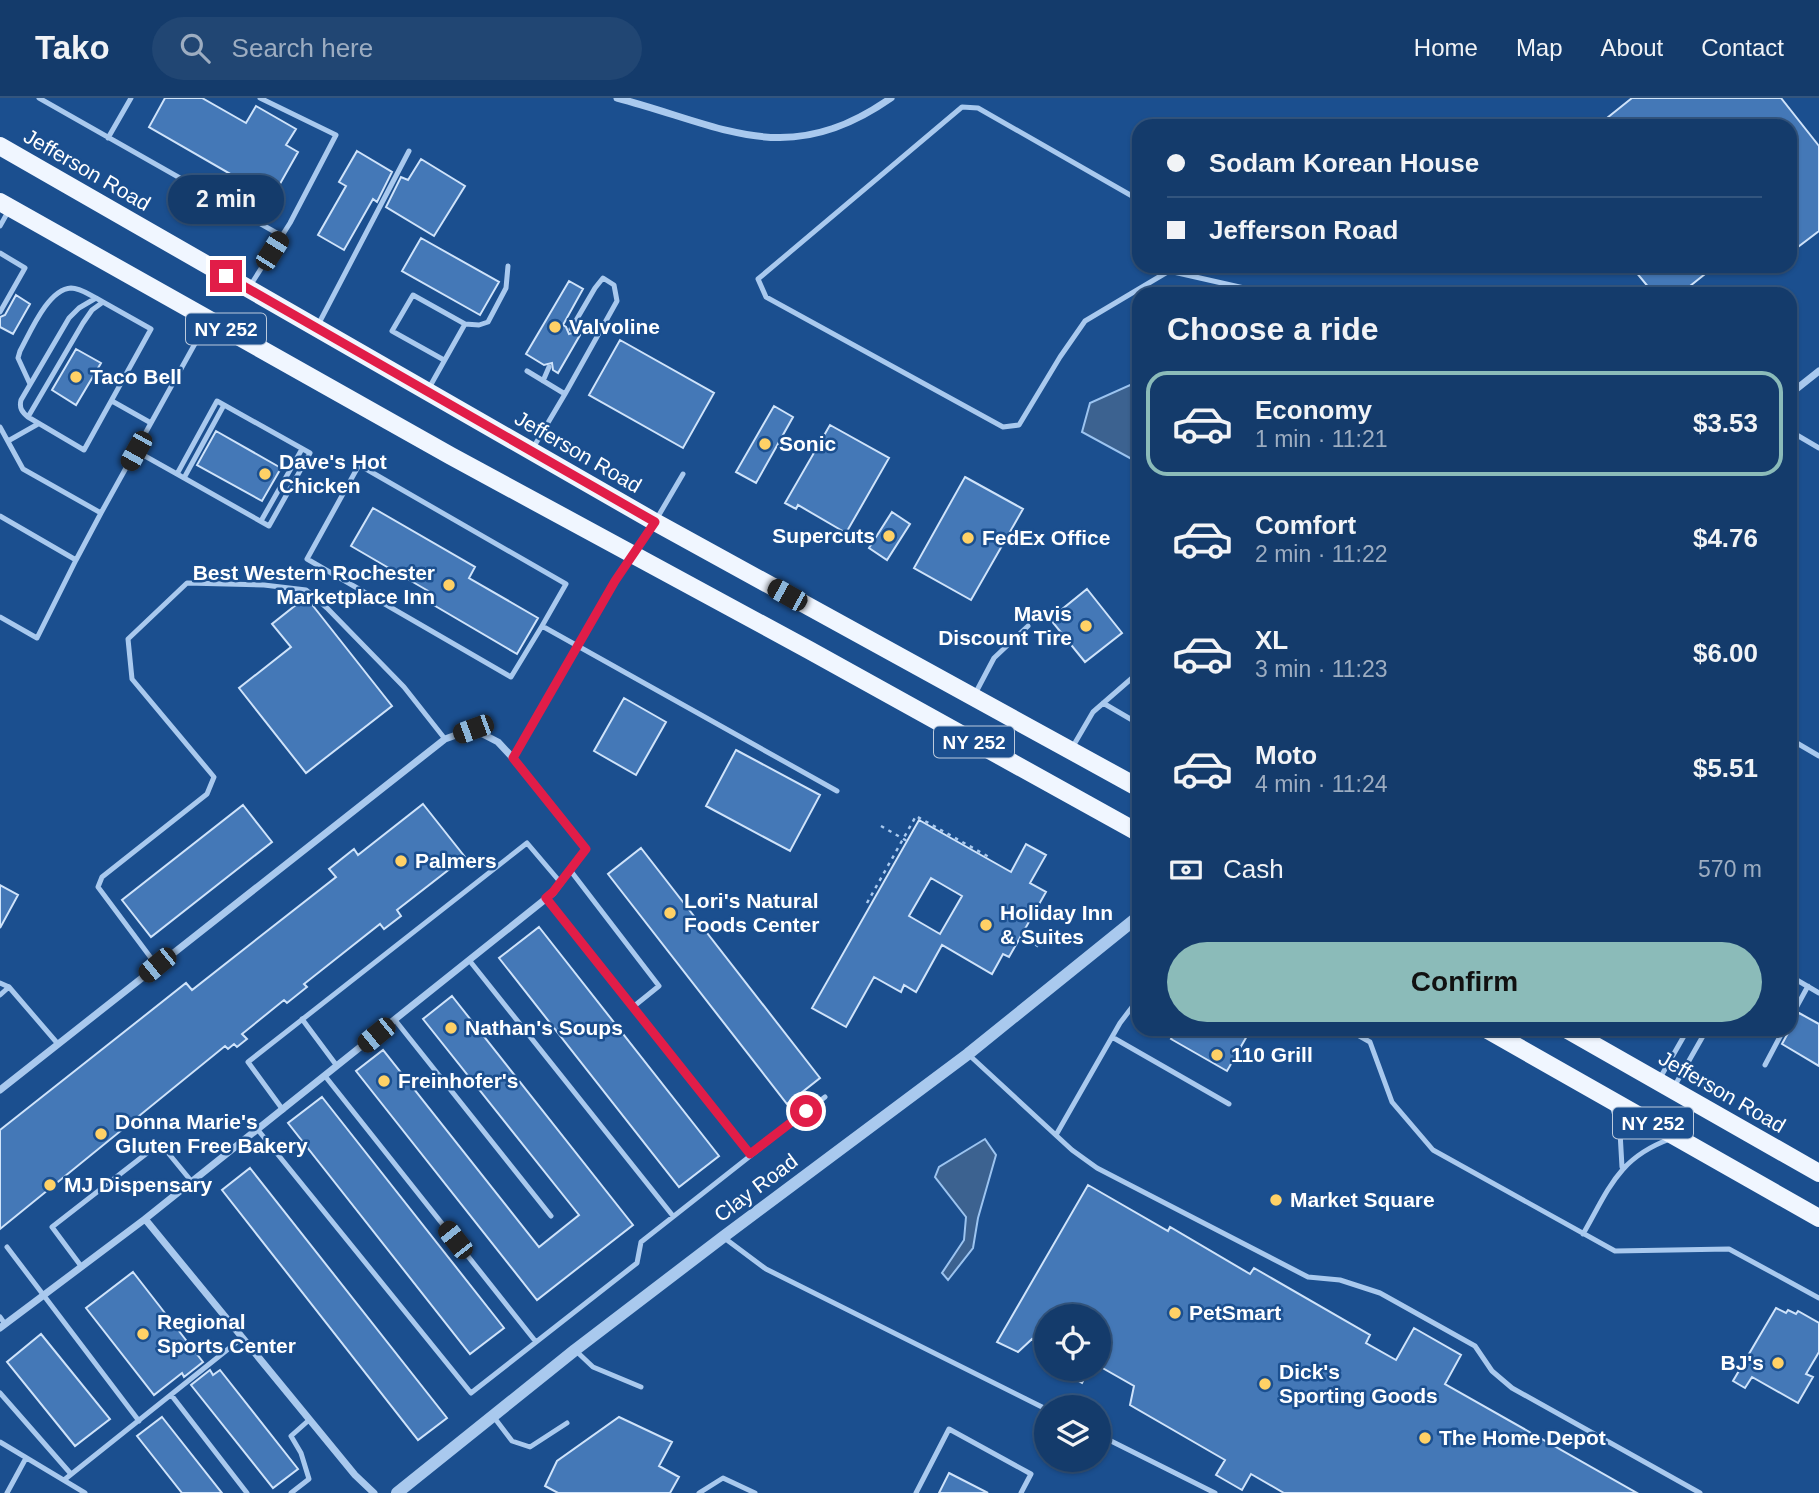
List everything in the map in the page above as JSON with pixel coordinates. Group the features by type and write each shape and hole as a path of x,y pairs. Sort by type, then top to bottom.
{"main road":[{"name":"Jefferson Road","path":"0,146 655,522 1132,784"},
{"name":"NY 252","path":"5,205 451,456 1132,829"},
{"name":"NY 252","path":"1498,1036 1819,1217"},
{"name":"Jefferson Road","path":"1578,1036 1819,1173"}],"street":[{"path":"617,98 744,136 777,138 809,135 842,126 873,111 891,98"},
{"path":"1797,388 1819,371"},
{"path":"513,758 577,644 655,522"},
{"path":"0,1090 445,739 473,729 498,743 586,849 561,883 546,898 469,961 145,1219 2,1323"},
{"name":"Clay Road","path":"397,1493 575,1350 968,1054 1132,922"},
{"path":"145,1219 309,1420 355,1475 374,1493"}],"lane":[{"path":"39,98 282,236"},
{"path":"108,138 130,98"},
{"path":"248,289 290,223 336,135 260,98"},
{"path":"1132,196 978,108 961,107 758,279 766,296 1003,427 1019,425 1060,356 1085,321 1132,292"},
{"path":"316,328 409,151"},
{"path":"0,226 5,205"},
{"path":"0,253 25,268 0,312"},
{"path":"444,360 392,331 413,295 465,324 479,325 488,322 506,288 508,266"},
{"path":"1139,287 1162,273"},
{"path":"1184,273 1240,287"},
{"path":"531,451 617,302 614,285 603,278 571,329"},
{"path":"30,384 18,358 20,351 48,302 60,290 80,289 96,298 103,302 151,329 84,450 38,424 28,417 20,406 69,318 96,298"},
{"path":"28,417 83,323 103,302"},
{"path":"0,617 37,638 101,513 209,320"},
{"path":"427,391 465,324"},
{"path":"543,381 549,367"},
{"path":"527,372 565,394"},
{"path":"112,401 151,423"},
{"path":"136,451 269,526 310,453 217,401 177,474"},
{"path":"184,478 224,405"},
{"path":"8,441 38,424"},
{"path":"0,427 23,469 101,513"},
{"path":"1797,435 1819,448"},
{"path":"359,465 566,584 542,626 511,677 307,559 359,465"},
{"path":"655,522 683,474"},
{"path":"0,516 76,560"},
{"path":"157,965 99,887 102,877 207,794 214,777 132,679 128,639 187,583 264,585 306,590 327,608 404,688 445,739"},
{"path":"542,626 837,791"},
{"path":"973,697 994,658 1028,626"},
{"path":"1071,751 1093,712 1132,679"},
{"path":"1103,703 1132,720"},
{"path":"1797,743 1819,755"},
{"path":"283,1110 248,1062 527,844 561,883"},
{"path":"570,870 660,986 634,1007"},
{"path":"546,898 750,1154"},
{"path":"469,961 673,1216"},
{"path":"1797,980 1819,993"},
{"path":"0,983 9,987 58,1044"},
{"path":"1797,1006 1808,986"},
{"path":"0,995 9,987"},
{"path":"1056,1135 1112,1037 1132,1008"},
{"path":"302,1019 338,1066"},
{"path":"395,1020 551,1216"},
{"path":"1359,1036 1370,1042 1392,1102 1433,1150 1615,1251 1728,1249 1819,1298"},
{"path":"1666,1085 1685,1036"},
{"path":"1666,1085 1702,1036"},
{"path":"1765,1065 1780,1036"},
{"path":"1112,1037 1228,1104"},
{"path":"968,1054 1056,1135 1097,1168 1308,1278 1340,1280 1380,1293 1475,1346 1492,1371 1512,1388 1700,1493"},
{"path":"325,1076 536,1342"},
{"path":"257,1130 471,1393 637,1263 641,1242 825,1097"},
{"path":"1608,1098 1616,1114 1620,1132 1622,1167"},
{"path":"1583,1234 1622,1167 1653,1145 1676,1136"},
{"path":"81,1266 52,1227 160,1143 192,1182"},
{"path":"723,1237 766,1269 1034,1403"},
{"path":"7,1247 139,1421"},
{"path":"64,1480 242,1338"},
{"path":"575,1350 593,1367 641,1387"},
{"path":"0,1393 71,1474"},
{"path":"172,1395 247,1493"},
{"path":"492,1416 512,1441 530,1447 567,1423"},
{"path":"291,1493 309,1479 291,1436 309,1420"},
{"path":"916,1493 949,1429 1031,1474 1021,1493"},
{"path":"1111,1441 1215,1493"},
{"path":"0,1442 85,1493"},
{"path":"7,1493 26,1458"},
{"path":"699,1493 723,1478 755,1493"}],"path":[{"path":"867,903 905,840 916,816 989,858"},
{"path":"881,826 905,840"},
{"path":"1023,933 1040,948"}],"water":[{"path":"1132,384 1132,459 1082,432 1090,403"},
{"path":"985,1139 996,1155 978,1218 973,1248 948,1280 942,1273 964,1240 966,1217 935,1177 939,1167"}],"building":[{"path":"165,98 202,98 246,123 256,106 296,129 286,145 298,152 272,198 149,127"},
{"path":"1632,98 1781,98 1819,146 1819,231 1797,248 1797,119 1606,119"},
{"path":"357,151 392,172 377,202 373,199 344,250 318,235 346,186 339,182"},
{"path":"421,159 465,186 434,236 386,207 401,177 408,180"},
{"path":"421,238 499,282 480,315 402,271"},
{"path":"1637,273 1706,273 1689,287 1648,287"},
{"name":"Valvoline","path":"569,281 583,289 563,325 569,334 575,332 580,335 558,373 553,370 552,363 544,365 526,354"},
{"path":"16,295 30,304 13,334 0,327 0,317 5,315"},
{"path":"620,340 714,393 683,448 589,395"},
{"name":"Taco Bell","path":"76,349 101,363 76,405 52,390"},
{"name":"Sonic","path":"774,406 793,417 756,483 736,472"},
{"path":"830,425 889,458 846,533 798,505 796,509 785,503"},
{"path":"216,431 281,468 262,501 197,465"},
{"name":"FedEx Office","path":"965,477 1023,509 971,600 914,568"},
{"name":"Best Western Rochester Marketplace Inn","path":"373,508 475,567 469,578 538,618 517,654 425,600 430,592 351,546"},
{"name":"Supercuts","path":"892,512 910,524 887,560 869,548"},
{"name":"Mavis Discount Tire","path":"1087,589 1122,633 1085,662 1050,619"},
{"path":"306,597 392,706 306,773 239,688 291,647 272,624"},
{"path":"624,698 666,722 636,775 594,751"},
{"path":"736,750 820,795 790,851 706,806"},
{"path":"423,804 465,857 397,910 401,916 384,929 380,924 304,984 307,987 287,1003 284,1000 242,1034 247,1039 237,1047 234,1044 228,1049 225,1046 0,1229 0,1130 186,983 192,990 336,877 329,869 354,849 358,855"},
{"path":"243,805 272,842 151,937 122,900"},
{"name":"Holiday Inn & Suites","path":"919,820 1011,872 1026,844 1046,855 1030,883 1046,892 1009,957 1003,954 992,974 942,945 916,992 904,985 901,992 874,977 846,1027 812,1008","holes":["931,878 962,896 940,934 909,916"]},
{"path":"641,848 820,1078 787,1104 608,874"},
{"path":"0,885 18,895 0,928"},
{"path":"539,927 719,1156 679,1187 499,958"},
{"path":"452,996 633,1225 537,1300 356,1071 383,1050 539,1247 579,1215 423,1019"},
{"path":"1799,1013 1819,1024 1819,1066 1782,1044 1786,1036 1797,1036"},
{"name":"110 Grill","path":"1173,1036 1247,1036 1227,1071 1171,1039"},
{"path":"322,1097 504,1328 470,1354 288,1123"},
{"path":"250,1168 447,1418 418,1440 222,1190"},
{"path":"1088,1185 1168,1231 1170,1227 1250,1274 1254,1268 1370,1335 1366,1343 1396,1360 1414,1328 1461,1355 1445,1384 1637,1493 1284,1493 1251,1474 1242,1490 1216,1475 1225,1460 1130,1405 1134,1386 1111,1373 1111,1304 1034,1304 1034,1341 1032,1339 1018,1352 997,1342"},
{"name":"Regional Sports Center","path":"133,1272 203,1362 184,1377 182,1373 154,1395 86,1308"},
{"name":"BJ's","path":"1776,1308 1786,1313 1788,1310 1796,1314 1798,1311 1819,1323 1819,1352 1806,1374 1813,1377 1798,1403 1752,1377 1745,1388 1733,1381"},
{"path":"41,1334 110,1419 75,1446 7,1362"},
{"path":"210,1370 213,1375 220,1370 298,1469 273,1488 191,1385"},
{"path":"162,1417 222,1493 182,1493 137,1436"},
{"path":"619,1417 672,1442 659,1466 679,1477 670,1493 558,1493 545,1486 557,1461"},
{"path":"949,1473 988,1493 939,1493"}],"place":[{"name":"Valvoline","path":"555,327"},
{"name":"Taco Bell","path":"76,377"},
{"name":"Sonic","path":"765,444"},
{"name":"Dave's Hot Chicken","path":"265,474"},
{"name":"Supercuts","path":"889,536"},
{"name":"FedEx Office","path":"968,538"},
{"name":"Best Western Rochester Marketplace Inn","path":"449,585"},
{"name":"Mavis Discount Tire","path":"1086,626"},
{"name":"Palmers","path":"401,861"},
{"name":"Lori's Natural Foods Center","path":"670,913"},
{"name":"Holiday Inn & Suites","path":"986,925"},
{"name":"Nathan's Soups","path":"451,1028"},
{"name":"110 Grill","path":"1217,1055"},
{"name":"Freinhofer's","path":"384,1081"},
{"name":"Donna Marie's Gluten Free Bakery","path":"101,1134"},
{"name":"MJ Dispensary","path":"50,1185"},
{"name":"Market Square","path":"1276,1200"},
{"name":"PetSmart","path":"1175,1313"},
{"name":"Regional Sports Center","path":"143,1334"},
{"name":"BJ's","path":"1778,1363"},
{"name":"Dick's Sporting Goods","path":"1265,1384"},
{"name":"The Home Depot","path":"1425,1438"}],"route":[{"path":"226,276 655,522 577,644 513,758 586,849 546,898 750,1154 806,1111"}]}
